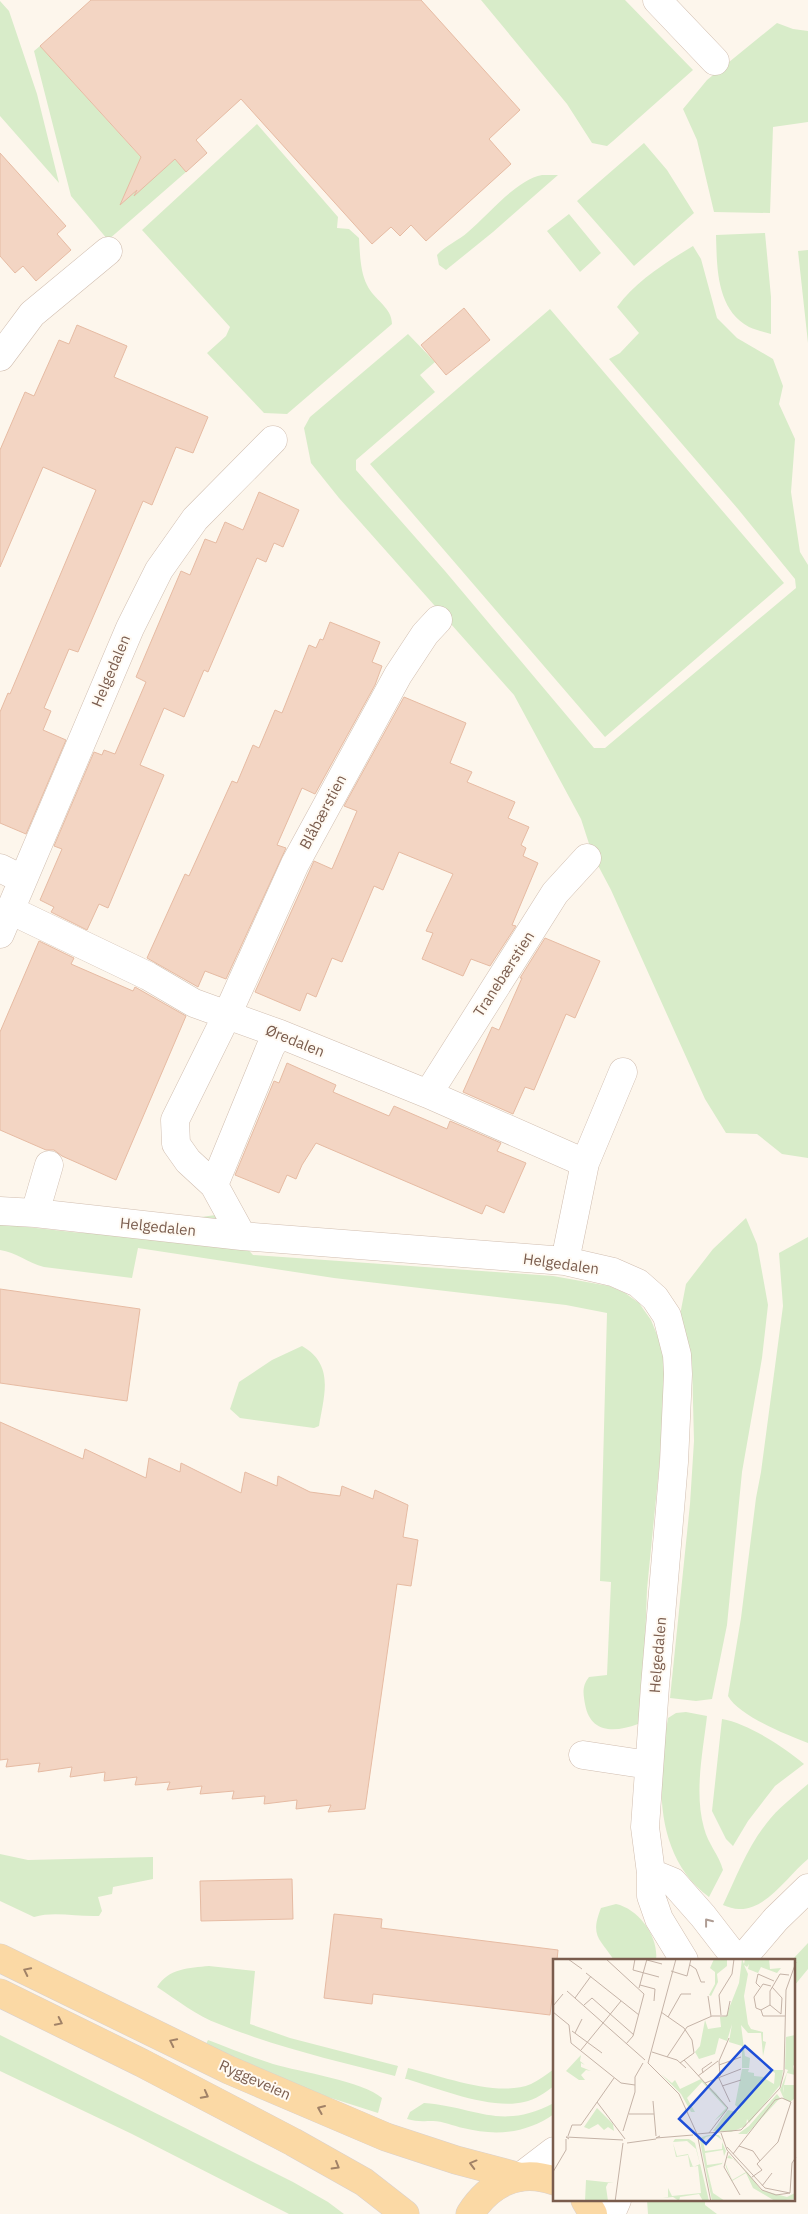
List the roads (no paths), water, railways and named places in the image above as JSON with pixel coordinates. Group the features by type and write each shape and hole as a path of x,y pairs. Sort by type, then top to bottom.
{"main road":[{"name":"Ryggeveien","path":"0,1958 229,2070 386,2137 456,2160 520,2177"},
{"path":"0,1993 142,2063 293,2142 364,2182 405,2214"},
{"path":"470,2214 480,2199 498,2184 520,2177 544,2177 553,2180"},
{"path":"586,2202 593,2214"}],"street":[{"path":"657,0 715,60"},
{"path":"0,357 32,314 108,251"},
{"name":"Helgedalen","path":"5,922 11,873 159,570 195,519 273,440"},
{"name":"Blåbærstien","path":"242,1236 214,1185 188,1161 176,1144 176,1120 227,1015 295,864 398,675 425,634 438,620"},
{"name":"Tranebærstien","path":"428,1094 555,893 587,858"},
{"name":"Øredalen","path":"5,922 148,976 194,1004 280,1034 428,1094 586,1163"},
{"path":"214,1185 270,1046 280,1034"},
{"path":"565,1261 586,1163 622,1072"},
{"path":"35,1213 49,1165"},
{"name":"Helgedalen","path":"0,1211 35,1213 242,1236 565,1261 613,1272 638,1283 655,1298 667,1316 677,1355 678,1374 674,1462 645,1827 651,1873 651,1896 658,1919 683,1959"},
{"path":"583,1755 649,1765"},
{"path":"651,1873 673,1882 737,1959"},
{"path":"742,1959 776,1919 808,1888"},
{"path":"520,2177 553,2152"},
{"path":"611,2214 616,2202"}]}
